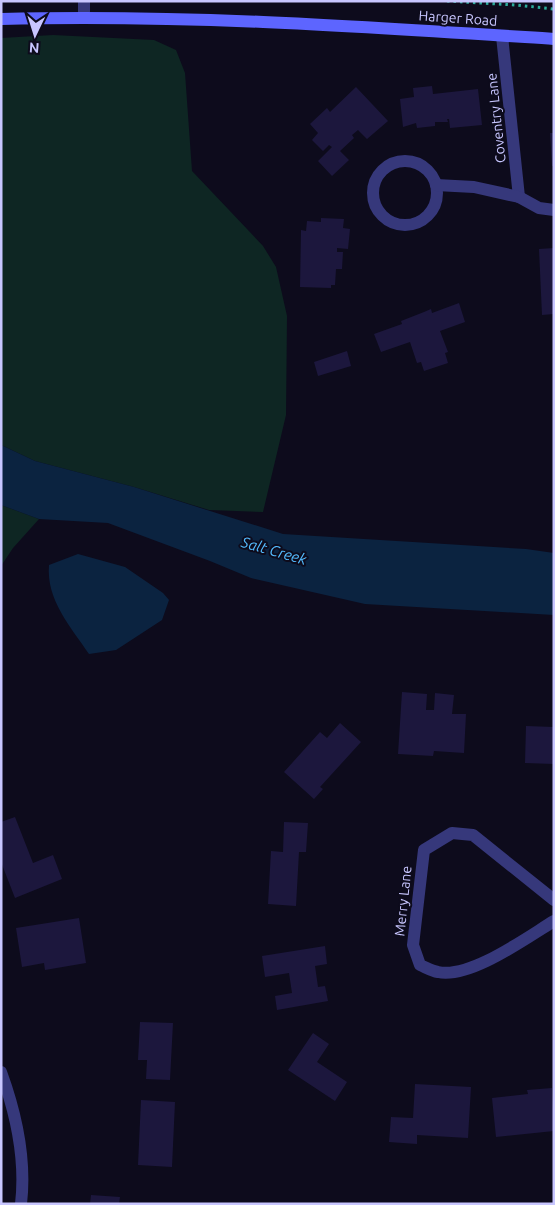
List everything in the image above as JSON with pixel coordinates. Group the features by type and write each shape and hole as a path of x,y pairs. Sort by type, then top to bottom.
{"street":[{"path":"84,1 84,17"},
{"name":"Harger Road","path":"1,19 84,17 287,22 554,39"},
{"name":"Coventry Lane","path":"502,36 519,197"},
{"path":"399,161 418,163 433,176 436,185 437,196 434,206 424,219 409,225 392,223 384,218 378,212 372,194 376,176 382,169 399,161"},
{"path":"436,185 474,186 519,197 539,208 554,210"},
{"name":"Merry Lane","path":"554,900 473,835 452,833 424,850 413,945 420,965 438,973 460,971 483,963 554,921"},
{"path":"1,1072 16,1126 23,1186 22,1204"}],"path":[{"path":"447,1 554,9"}],"green space":[{"path":"53,35 154,40 176,50 185,73 192,171 263,246 276,267 287,316 286,415 263,512 209,510 134,487 35,461 1,445 1,38"},
{"path":"1,505 39,519 13,548 1,566"}],"water":[{"name":"Salt Creek","path":"1,445 35,461 134,487 283,534 526,549 554,553 554,615 365,604 251,578 108,523 39,519 1,505"},
{"path":"78,554 125,567 163,593 169,600 162,620 116,650 89,654 61,612 51,590 49,578 49,565"}],"building":[{"path":"432,86 433,94 478,89 482,125 450,128 449,119 447,119 448,122 435,122 435,126 417,128 416,123 403,127 400,99 414,97 413,88"},
{"path":"356,87 388,121 367,139 358,130 352,135 354,138 340,151 349,160 332,176 318,161 332,147 329,145 323,151 312,140 318,133 310,124 327,108 330,112"},
{"path":"550,133 554,133 554,166 552,166"},
{"path":"321,218 344,219 343,228 350,229 348,249 337,248 337,252 343,252 342,269 336,269 335,285 331,285 331,288 300,287 301,230 306,231 307,221 321,222"},
{"path":"554,248 554,314 542,315 539,249"},
{"path":"459,303 465,322 440,331 448,352 445,353 448,363 424,371 421,362 417,363 410,342 381,352 374,334 402,324 401,321 431,309 432,313"},
{"path":"347,351 351,366 318,376 314,362"},
{"path":"402,692 427,694 426,710 434,710 435,693 454,695 452,714 466,714 464,753 434,751 433,756 398,754"},
{"path":"340,723 361,742 320,787 323,789 314,799 284,772 320,732 327,738"},
{"path":"526,726 554,727 554,764 525,763"},
{"path":"15,817 33,863 53,855 62,879 15,898 1,862 1,822"},
{"path":"284,822 308,823 306,852 299,852 296,906 268,904 271,851 283,852"},
{"path":"79,918 86,963 45,970 44,963 22,967 16,928"},
{"path":"325,946 327,964 315,966 318,987 325,986 328,1001 277,1010 275,996 292,993 289,973 265,977 262,956"},
{"path":"140,1022 173,1023 170,1080 146,1079 147,1060 138,1060"},
{"path":"313,1033 329,1044 317,1062 347,1082 335,1101 288,1070"},
{"path":"415,1084 471,1087 468,1138 417,1135 417,1144 389,1142 391,1117 413,1118"},
{"path":"552,1088 554,1131 496,1137 492,1098 528,1094 527,1090"},
{"path":"141,1100 175,1102 172,1167 138,1165"},
{"path":"91,1195 120,1197 119,1204 90,1204"}]}
